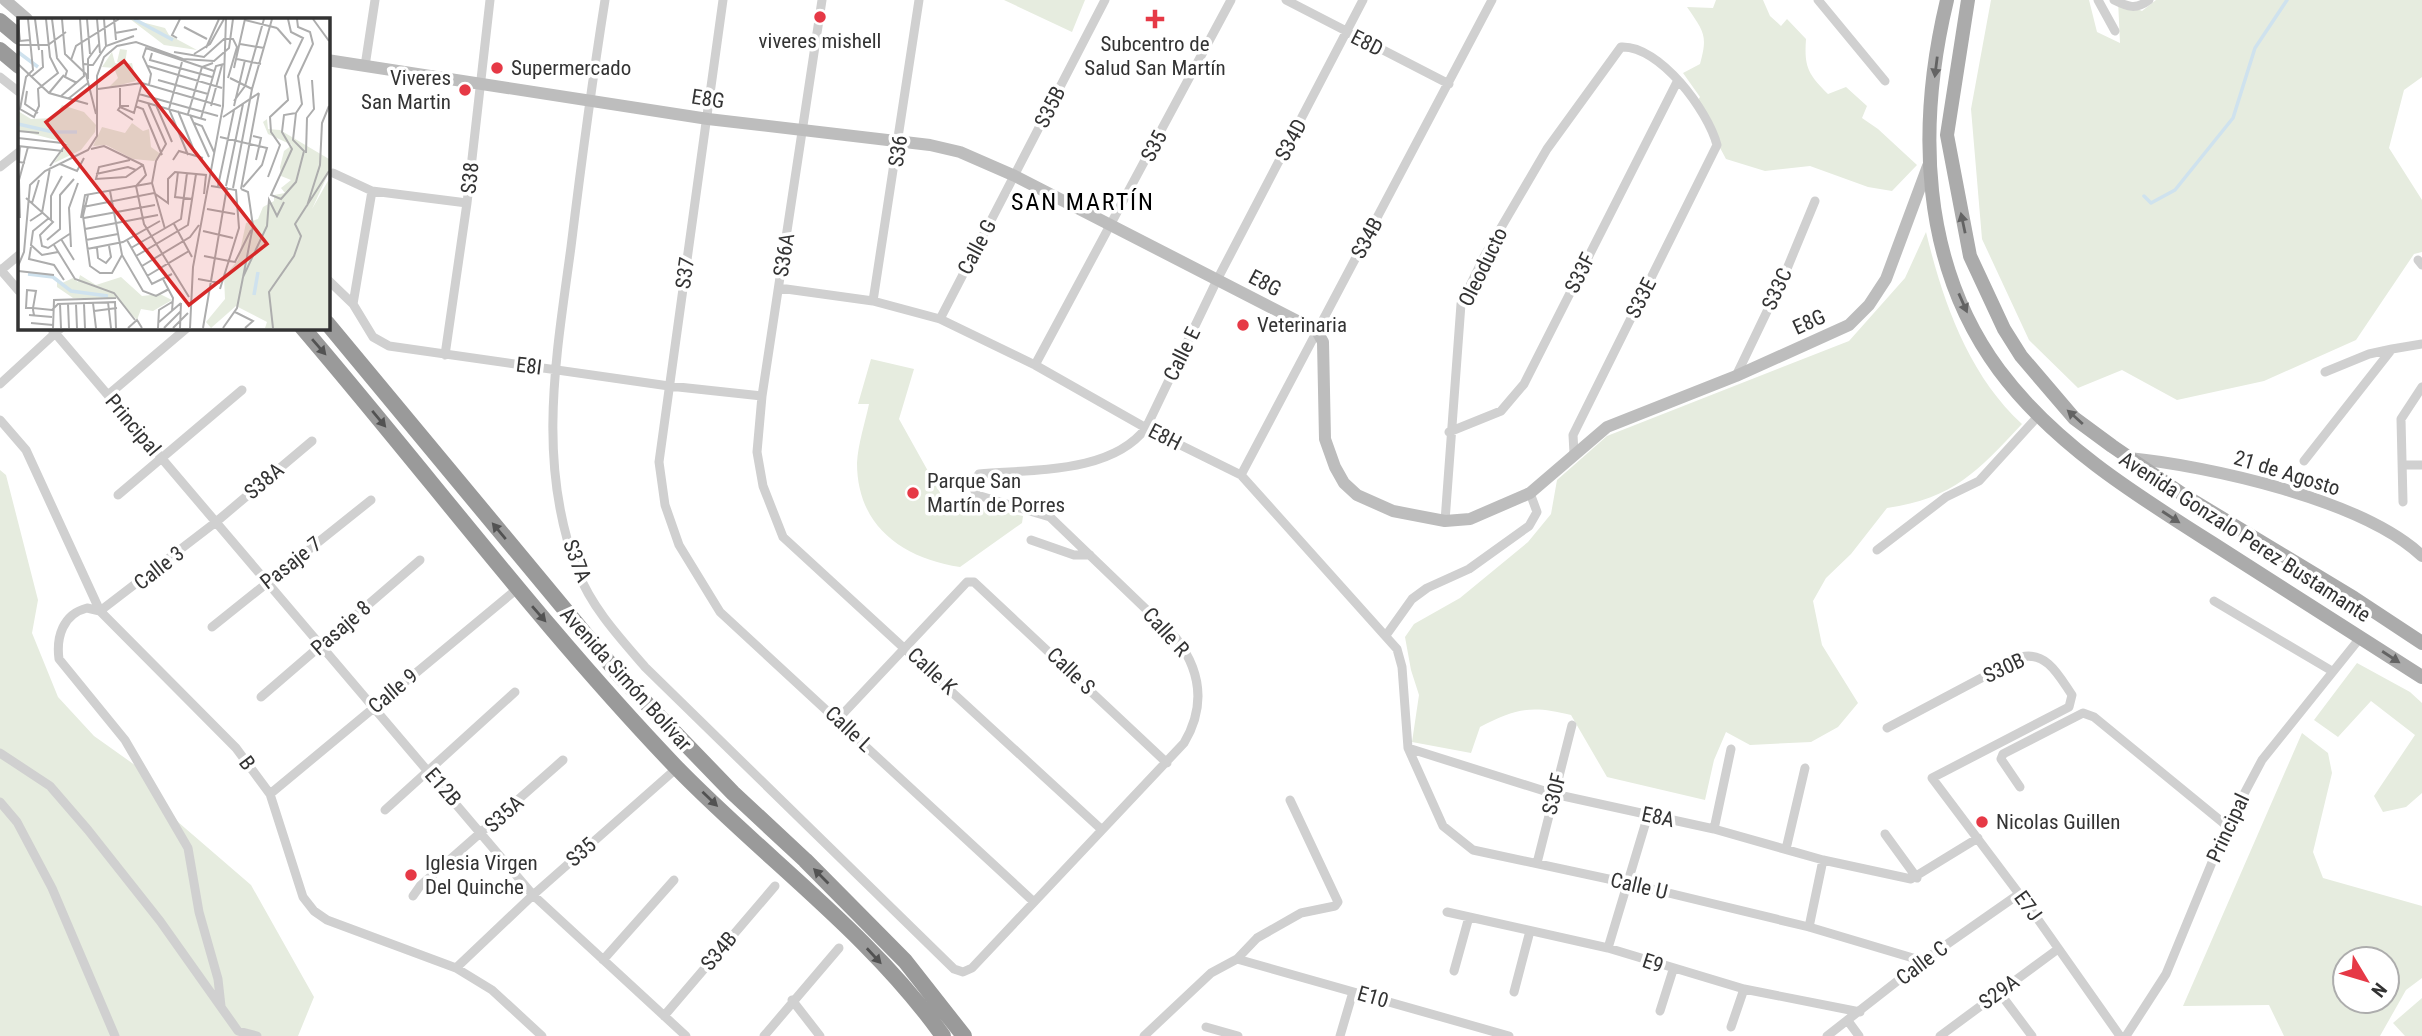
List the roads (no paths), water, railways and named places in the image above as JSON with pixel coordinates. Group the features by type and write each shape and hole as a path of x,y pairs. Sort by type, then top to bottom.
{"highway":[{"path":"0,22 18,36"},
{"path":"0,53 18,65"},
{"name":"Avenida Simón Bolívar","path":"329,325 620,676 733,793 805,860 905,961 964,1036"},
{"name":"Avenida Simón Bolívar","path":"304,329 517,589 603,689 677,768 851,932 943,1036"},
{"path":"335,366 365,394 374,393 378,385"}],"main road":[{"name":"Avenida Gonzalo Perez Bustamante","path":"1947,0 1932,94 1928,166 1934,215 1946,264 1976,332 2000,371 2040,414 2125,487 2422,677"},
{"name":"Avenida Gonzalo Perez Bustamante","path":"1968,0 1947,135 1970,256 2004,329 2040,382 2074,418 2129,458 2196,503 2354,598 2422,643"}],"street":[{"path":"5,0 26,18"},
{"path":"365,66 375,0"},
{"name":"S38","path":"445,355 467,203 490,0"},
{"name":"S37A","path":"605,0 555,369 551,446 560,517 579,574 605,620 645,667 954,969 963,972"},
{"name":"S37","path":"679,545 665,505 660,462 723,0"},
{"name":"S36A","path":"771,509 757,452 762,396 822,0"},
{"name":"S36","path":"873,301 919,0"},
{"name":"S35B","path":"1015,176 1105,0"},
{"name":"S35","path":"1035,365 1112,227 1231,0"},
{"name":"E8D","path":"1286,0 1449,84"},
{"name":"S34D","path":"1217,280 1363,0"},
{"name":"S34B","path":"1241,475 1492,0"},
{"path":"1818,0 1885,81"},
{"path":"2098,0 2115,31"},
{"path":"2114,0 2130,8 2139,7 2148,0"},
{"path":"0,53 18,33"},
{"name":"Oleoducto","path":"1445,521 1449,432 1461,304 1485,255 1547,149 1621,47 1632,46 1643,51 1678,80"},
{"name":"E8G","path":"329,60 708,119 899,141 960,152 1015,176 1317,331 1323,342 1325,439 1329,454 1344,482 1357,495 1375,505 1445,521 1471,519 1530,493 1574,453 1621,420 1735,376 1849,325 1860,317 1886,279 1928,166"},
{"path":"0,78 18,91"},
{"name":"S33E","path":"1574,453 1573,435 1717,145 1712,128 1678,80"},
{"name":"S33F","path":"1449,432 1501,411 1524,384 1678,80"},
{"path":"0,167 18,153"},
{"path":"333,173 372,191 467,203"},
{"name":"Calle G","path":"940,318 1015,176"},
{"path":"353,304 372,191"},
{"name":"S33C","path":"1735,376 1815,201"},
{"path":"18,256 0,269 18,291"},
{"name":"Calle E","path":"1146,428 1217,280"},
{"name":"E8I","path":"329,281 353,304 373,337 389,346 669,386 762,396"},
{"name":"E8H","path":"779,288 873,301 940,318 1035,365 1146,428 1241,475 1387,634 1397,649 1402,667 1408,748"},
{"path":"0,384 56,329"},
{"name":"Principal","path":"56,329 107,395 216,522"},
{"path":"107,395 186,329"},
{"path":"2325,372 2369,354 2422,344"},
{"path":"2304,461 2392,349"},
{"path":"2403,502 2401,419 2422,387"},
{"path":"118,495 242,390"},
{"path":"1877,550 1946,497 1973,486 2040,414"},
{"name":"B","path":"0,420 26,450 100,611 236,748 270,794 303,897 314,911 327,920 456,968 492,990 542,1036"},
{"name":"Calle R","path":"963,972 972,968 1101,829 1167,763 1195,724 1199,687 1192,659 1176,638 1050,517 977,495 972,485 979,474 1056,466 1117,453 1135,442 1146,428"},
{"name":"S38A","path":"216,522 312,441"},
{"name":"21 de Agosto","path":"2129,458 2223,474 2328,504 2403,538 2422,556"},
{"path":"2404,466 2422,465"},
{"path":"1387,634 1412,599 1427,587 1469,569 1529,526 1538,512 1530,493"},
{"name":"Pasaje 7","path":"212,627 371,500"},
{"name":"Calle K","path":"771,509 783,537 906,647 1101,829"},
{"name":"Calle 3","path":"100,611 216,522"},
{"name":"E12B","path":"216,522 533,895 686,1036"},
{"path":"1031,540 1074,555 1090,555"},
{"name":"Calle L","path":"679,545 720,612 1034,902"},
{"name":"Pasaje 8","path":"261,696 420,560"},
{"name":"Calle S","path":"906,647 967,582 974,582 1167,763"},
{"name":"Calle 9","path":"270,794 517,589"},
{"path":"2214,601 2332,671"},
{"path":"100,611 88,608 71,616 62,627 57,643 59,659 125,740 188,848 221,1006"},
{"name":"Principal","path":"2126,1036 2166,974 2227,826 2262,760 2360,638"},
{"path":"838,719 906,647"},
{"name":"S30B","path":"1887,728 2021,657 2033,654 2044,659 2055,670 2072,695 2069,707 1932,778"},
{"path":"385,810 515,692"},
{"path":"2020,787 2001,759 2003,754 2083,713 2094,717 2227,826"},
{"name":"S30F","path":"1537,863 1572,725"},
{"name":"E8A","path":"1408,748 1554,794 1714,829 1823,860 1914,878"},
{"name":"Calle U","path":"1408,748 1443,826 1473,850 1627,883 1809,928 1923,961"},
{"path":"1714,829 1731,749"},
{"path":"0,753 50,786 125,876 238,1031 257,1036"},
{"name":"S35A","path":"414,896 420,886 563,760"},
{"name":"S35","path":"456,968 533,895 677,768"},
{"path":"1786,849 1805,768"},
{"name":"E7J","path":"1932,778 2020,894 2120,1036"},
{"path":"1144,1036 1211,974 1237,959 1257,938 1301,913 1335,906 1338,902 1290,800"},
{"path":"0,802 17,822 52,888 115,1036"},
{"path":"1608,948 1648,815"},
{"path":"1885,834 1914,878 1978,838"},
{"path":"1809,928 1823,860"},
{"path":"603,960 674,880"},
{"name":"S34B","path":"664,1016 775,886"},
{"name":"Calle C","path":"1827,1036 1923,961 2020,894"},
{"name":"E9","path":"1447,912 1608,948 1673,970 1744,989 1860,1012"},
{"path":"1454,971 1469,917"},
{"path":"1514,992 1530,931"},
{"path":"764,1036 839,948"},
{"name":"S29A","path":"1944,1035 2058,949"},
{"name":"E10","path":"1237,959 1509,1036"},
{"path":"1660,1011 1673,970"},
{"path":"1731,1027 1744,989"},
{"path":"1340,1036 1353,992"},
{"path":"1999,992 2032,1036"},
{"path":"792,1000 820,1036"},
{"path":"1848,1021 1859,1036"},
{"path":"1206,1027 1238,1036"}],"waterway":[{"path":"2144,196 2151,203 2175,190 2233,118 2255,48 2287,0"}],"place":[{"name":"viveres mishell","path":"820,17"},
{"name":"Subcentro de Salud San Martín","path":"1155,19"},
{"name":"Supermercado","path":"497,68"},
{"name":"Viveres San Martin","path":"465,90"},
{"name":"Veterinaria","path":"1243,325"},
{"name":"Parque San Martín de Porres","path":"913,493"},
{"name":"Nicolas Guillen","path":"1982,822"},
{"name":"Iglesia Virgen Del Quinche","path":"411,875"}],"district":[{"name":"SAN MARTÍN","path":"1083,202"}]}
